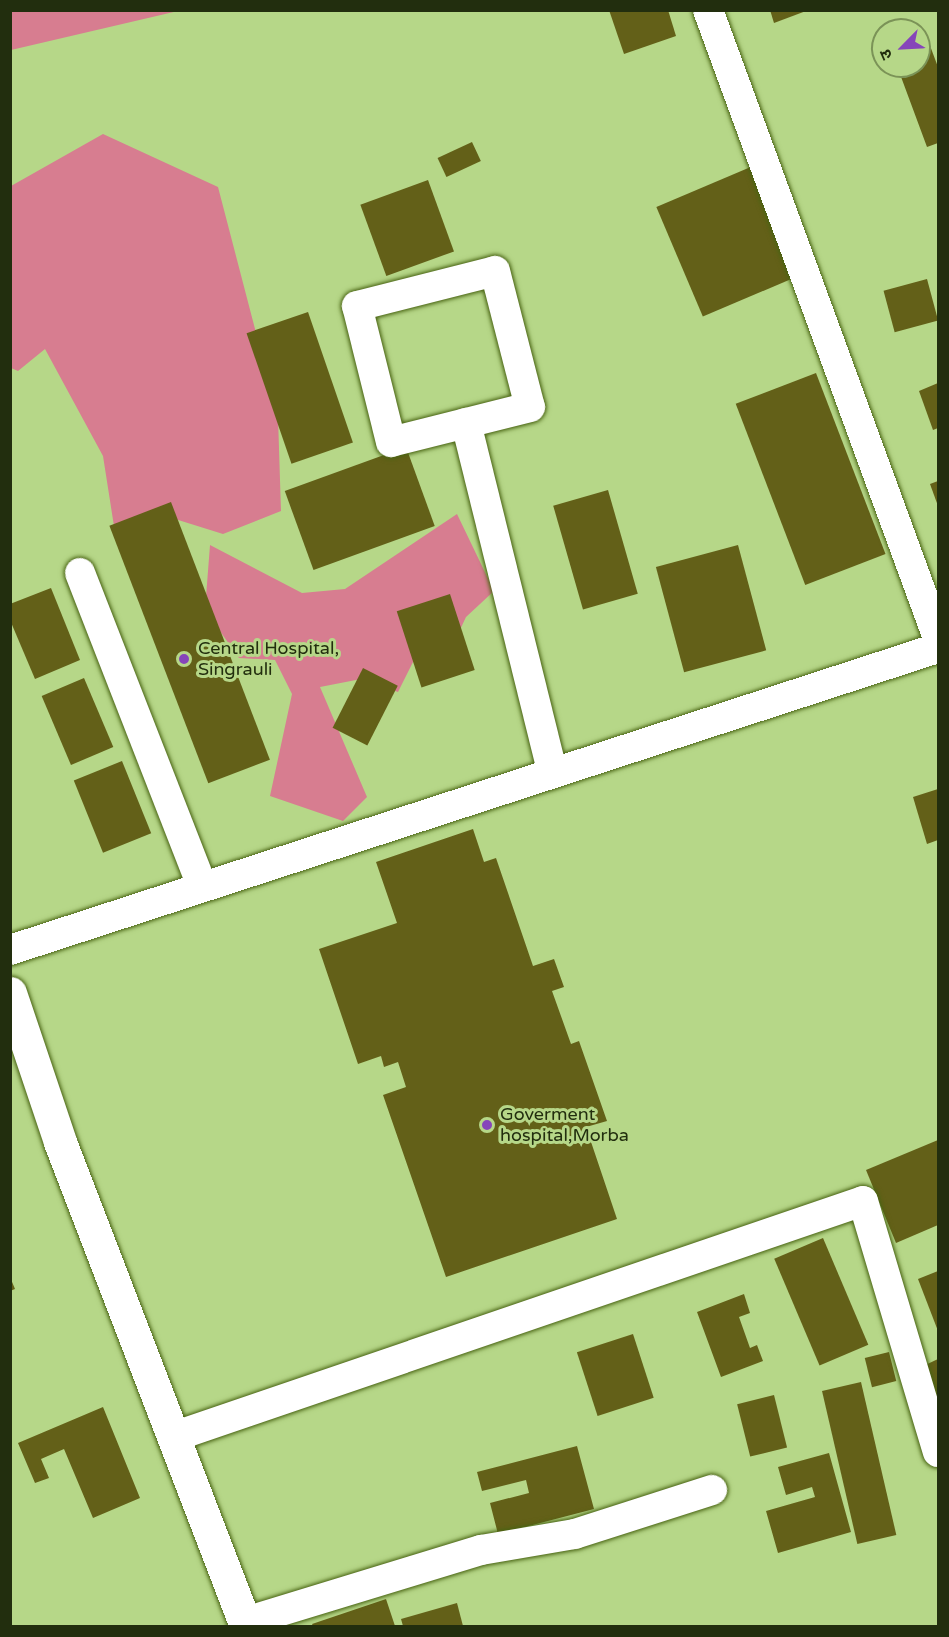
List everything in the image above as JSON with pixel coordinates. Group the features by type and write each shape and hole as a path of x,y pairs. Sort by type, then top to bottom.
{"main road":[{"path":"10,993 60,1142 246,1624"}],"street":[{"path":"708,10 939,638"},
{"path":"495,271 530,407 466,423 391,442 357,306 495,271"},
{"path":"466,423 552,771"},
{"path":"80,573 202,886"},
{"path":"10,950 552,771 939,648"},
{"path":"173,1437 863,1201 939,1452"},
{"path":"246,1624 481,1550 575,1534 712,1490"}],"shaded area":[{"path":"11,10 178,10 178,11 11,50"},
{"path":"103,134 218,187 278,417 281,511 223,534 175,519 116,539 103,456 45,349 18,371 11,368 11,186"},
{"path":"457,514 494,591 466,617 441,670 423,642 398,692 361,679 320,687 367,797 343,821 270,796 292,694 275,660 239,658 205,610 210,545 302,593 345,589"}],"building":[{"path":"609,10 668,10 676,36 624,54"},
{"path":"770,10 806,10 806,11 774,23"},
{"path":"931,48 938,67 938,143 927,147 901,78 931,78"},
{"path":"472,142 481,161 446,177 438,158"},
{"path":"753,166 799,276 703,317 656,207"},
{"path":"428,180 454,251 386,276 360,205"},
{"path":"927,279 938,321 895,332 884,291"},
{"path":"308,312 353,442 291,464 247,333"},
{"path":"816,373 886,554 805,585 736,404"},
{"path":"938,383 938,428 933,430 919,391"},
{"path":"406,447 435,526 314,570 285,491"},
{"path":"938,481 938,506 930,484"},
{"path":"608,490 638,594 583,610 553,506"},
{"path":"171,502 270,760 208,783 109,526"},
{"path":"738,545 766,650 684,672 656,567"},
{"path":"51,588 80,660 35,679 10,620 10,604"},
{"path":"450,594 475,670 421,687 397,611"},
{"path":"363,668 398,686 367,745 333,728"},
{"path":"84,678 113,747 71,765 42,696"},
{"path":"122,761 151,833 103,853 74,780"},
{"path":"938,789 938,840 927,844 913,797"},
{"path":"473,829 484,862 496,858 533,966 554,959 564,987 552,991 571,1044 579,1041 607,1121 586,1127 617,1219 446,1277 383,1095 406,1087 398,1062 384,1067 381,1056 358,1064 319,949 397,923 376,862"},
{"path":"938,1140 938,1225 896,1243 866,1170"},
{"path":"823,1238 868,1345 820,1365 774,1259"},
{"path":"938,1271 938,1331 918,1279"},
{"path":"10,1277 15,1289 10,1291"},
{"path":"744,1294 750,1313 739,1317 750,1348 757,1345 763,1361 721,1377 697,1312"},
{"path":"633,1334 654,1398 598,1416 577,1352"},
{"path":"889,1352 896,1381 872,1387 865,1358"},
{"path":"938,1359 938,1410 919,1368"},
{"path":"861,1382 896,1535 857,1544 822,1391"},
{"path":"774,1395 787,1447 750,1457 737,1404"},
{"path":"103,1407 140,1498 93,1518 64,1449 41,1459 49,1478 35,1483 18,1443"},
{"path":"577,1446 594,1509 498,1534 490,1503 529,1493 526,1480 482,1491 477,1472"},
{"path":"829,1453 851,1532 778,1553 766,1511 815,1497 812,1487 786,1495 778,1467"},
{"path":"386,1599 395,1626 313,1626 312,1624"},
{"path":"457,1603 463,1626 403,1626 401,1619"}],"place":[{"name":"Central Hospital, Singrauli","path":"184,659"},
{"name":"Goverment hospital,Morba","path":"487,1125"}]}
